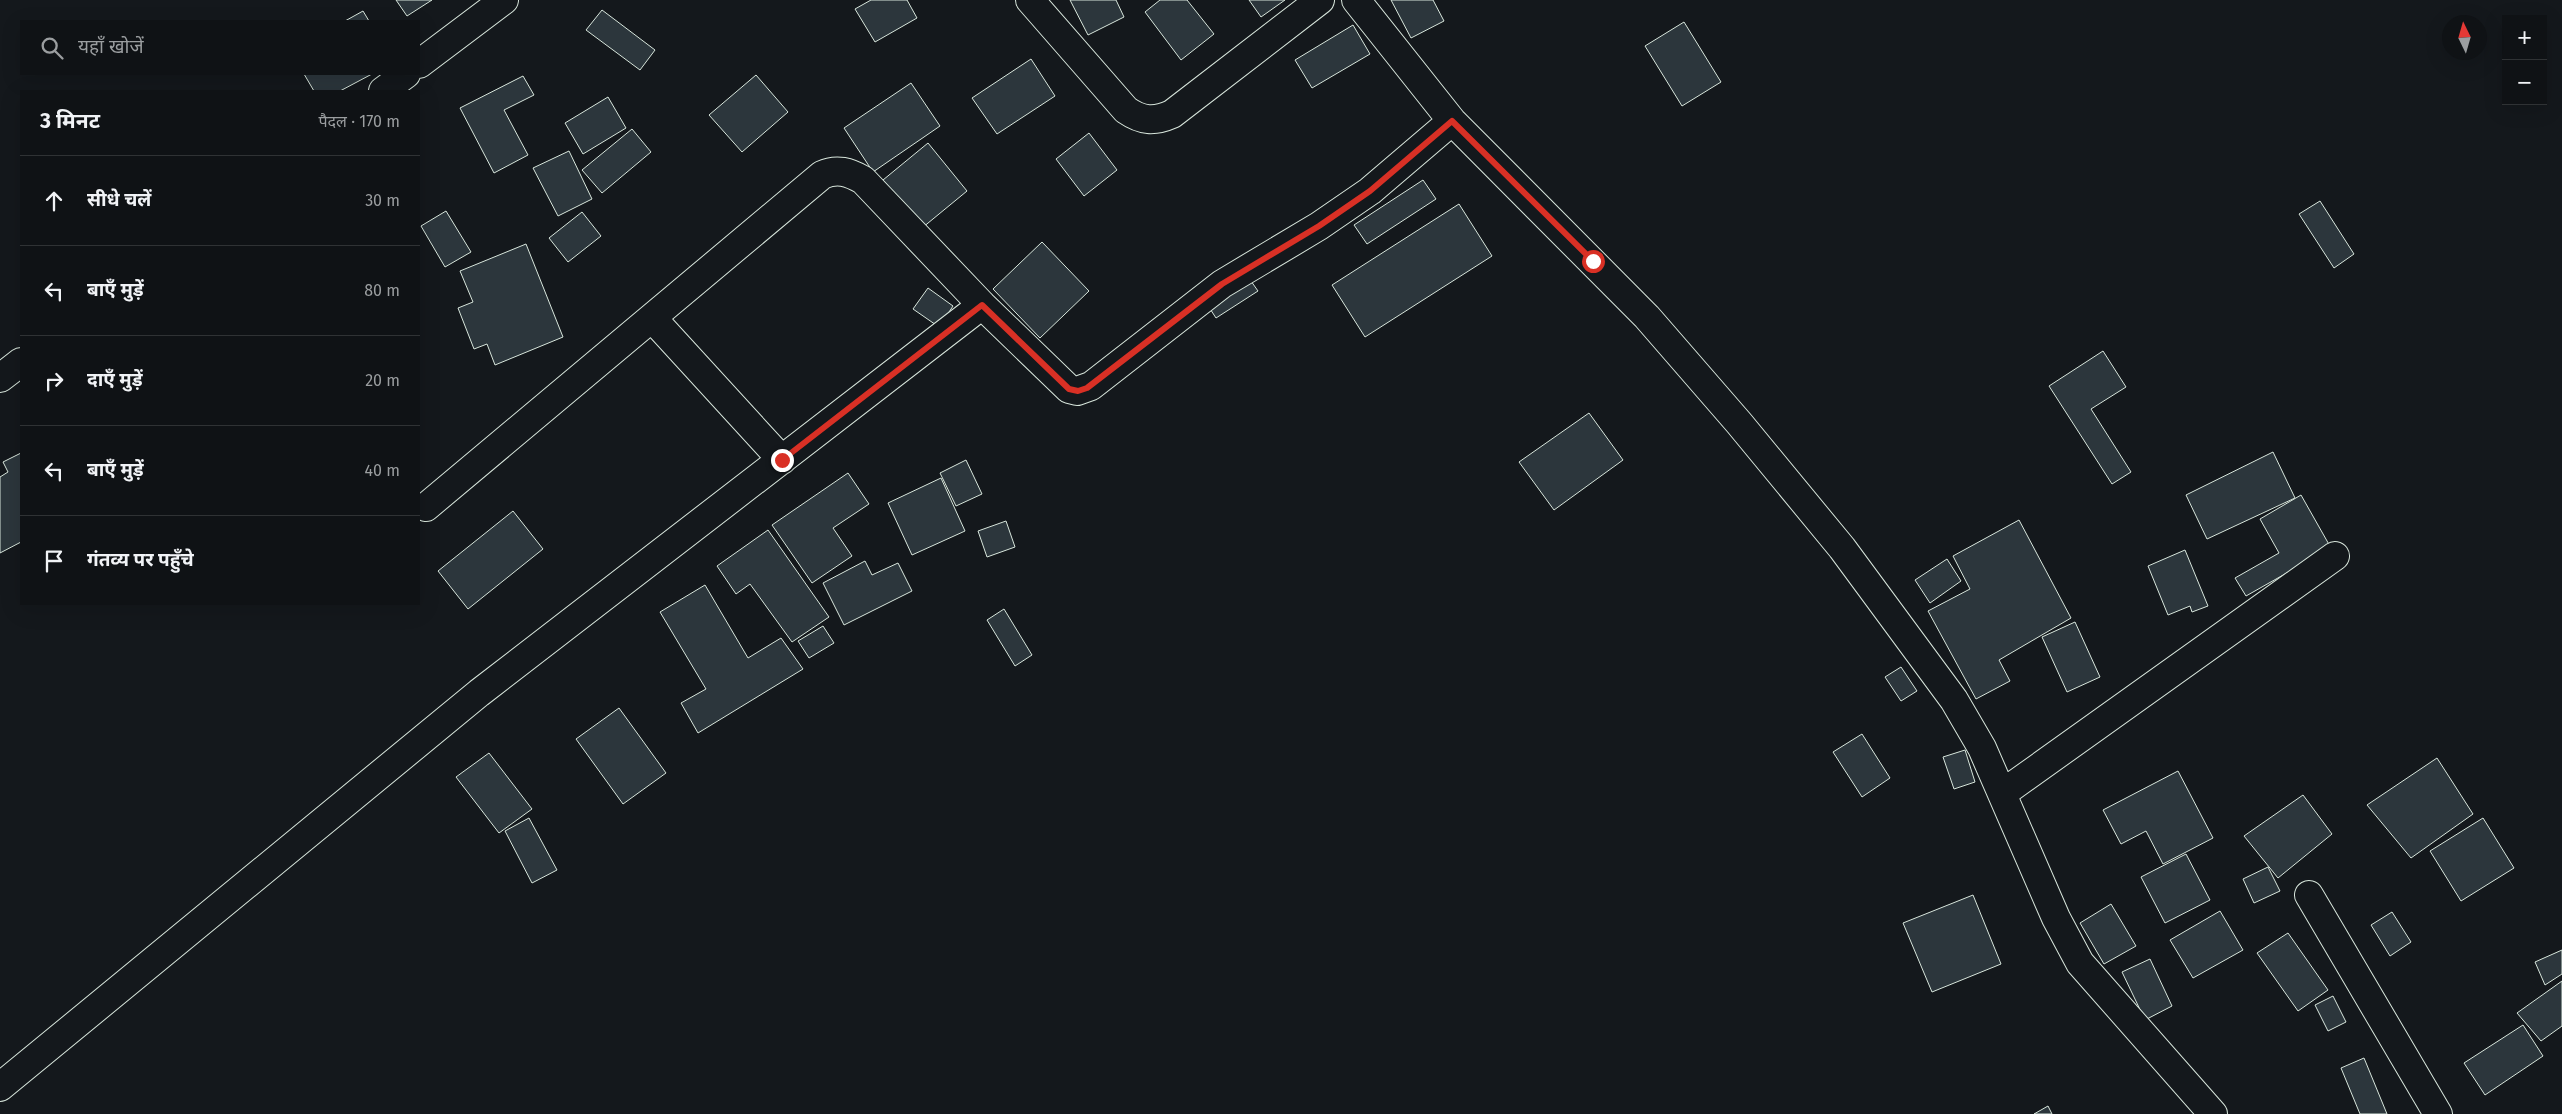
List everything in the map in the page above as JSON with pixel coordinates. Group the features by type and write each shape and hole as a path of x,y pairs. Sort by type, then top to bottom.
{"street":[{"path":"420,63 504,0"},
{"path":"1030,0 1126,110 1138,118 1147,120 1161,119 1172,114 1320,0"},
{"path":"1356,0 1452,121 1647,316 1745,430 1842,548 1954,700 1982,748 2056,918 2080,963 2213,1114"},
{"path":"383,90 405,75"},
{"path":"426,507 653,319 822,175 837,171 853,174 863,180 982,305 1069,389 1078,391 1087,388 1222,284 1319,226 1370,191 1452,121"},
{"path":"0,1087 479,693 982,305"},
{"path":"653,319 782,460"},
{"path":"0,378 20,363"},
{"path":"2003,794 2336,556"},
{"path":"2309,895 2438,1114"}],"building":[{"path":"396,0 432,0 407,16"},
{"path":"871,0 907,0 917,18 875,42 855,9"},
{"path":"1070,0 1116,0 1124,17 1088,35"},
{"path":"1160,0 1187,0 1214,34 1181,60 1145,12"},
{"path":"1249,0 1285,0 1261,17"},
{"path":"1391,0 1433,0 1444,21 1411,38"},
{"path":"602,10 655,50 640,70 586,30"},
{"path":"363,11 368,20 347,20"},
{"path":"1684,22 1721,82 1682,106 1645,46"},
{"path":"1353,25 1370,54 1312,88 1295,60"},
{"path":"1031,59 1055,96 997,134 972,98"},
{"path":"305,75 370,75 342,90 313,90"},
{"path":"756,75 788,112 742,152 709,115"},
{"path":"523,76 534,95 504,110 528,155 494,173 460,108"},
{"path":"911,83 940,126 873,172 844,128"},
{"path":"608,97 626,128 583,154 565,123"},
{"path":"632,129 651,152 602,193 582,170"},
{"path":"1089,133 1117,170 1084,196 1056,159"},
{"path":"928,143 967,191 922,228 883,180"},
{"path":"569,151 592,199 558,216 533,168"},
{"path":"1423,180 1436,199 1367,244 1354,225"},
{"path":"2320,201 2354,254 2334,268 2299,214"},
{"path":"1459,204 1492,256 1365,337 1332,285"},
{"path":"446,211 471,252 445,267 421,226"},
{"path":"582,212 601,236 568,262 549,238"},
{"path":"1042,242 1089,291 1040,338 993,289"},
{"path":"526,244 563,337 495,365 487,344 474,349 458,308 473,302 460,271"},
{"path":"1246,274 1258,291 1216,318 1205,301"},
{"path":"928,288 953,306 939,327 913,309"},
{"path":"2103,351 2126,387 2091,409 2131,472 2112,484 2049,386"},
{"path":"1589,413 1623,460 1554,510 1519,462"},
{"path":"2273,452 2295,498 2207,539 2186,495"},
{"path":"20,454 20,543 0,553 0,477 8,472 3,462"},
{"path":"966,460 982,494 956,506 940,473"},
{"path":"848,473 869,504 833,528 852,556 812,583 772,525"},
{"path":"941,478 965,531 912,555 888,503"},
{"path":"2301,495 2331,548 2246,596 2235,578 2279,553 2260,519"},
{"path":"513,511 543,549 468,609 438,571"},
{"path":"2019,520 2071,618 1999,660 2010,681 1976,699 1928,611 1970,589 1953,556"},
{"path":"1006,521 1015,547 987,557 978,531"},
{"path":"768,530 829,617 792,642 750,584 736,594 717,566"},
{"path":"2185,550 2208,606 2192,612 2190,606 2168,615 2148,566"},
{"path":"1947,559 1961,581 1930,603 1915,580"},
{"path":"865,561 872,575 898,563 912,591 844,625 823,583"},
{"path":"705,585 748,658 781,638 803,669 698,733 681,703 706,689 660,612"},
{"path":"1004,609 1032,655 1015,666 987,620"},
{"path":"2075,622 2100,677 2067,692 2042,637"},
{"path":"823,626 834,643 809,658 798,641"},
{"path":"1901,667 1917,691 1901,701 1885,677"},
{"path":"619,708 666,773 623,804 576,739"},
{"path":"1862,734 1890,778 1862,797 1833,752"},
{"path":"1965,750 1975,782 1954,789 1943,757"},
{"path":"489,753 532,809 499,833 456,777"},
{"path":"2437,758 2473,814 2411,858 2367,805"},
{"path":"2178,771 2213,838 2163,864 2146,831 2121,844 2103,810"},
{"path":"2303,795 2332,834 2278,878 2244,836"},
{"path":"529,818 557,870 532,883 505,831"},
{"path":"2483,818 2514,868 2461,901 2430,851"},
{"path":"2186,854 2210,900 2165,923 2141,877"},
{"path":"2268,867 2280,891 2254,903 2243,879"},
{"path":"1973,895 2001,964 1932,992 1903,923"},
{"path":"2111,904 2136,946 2104,964 2080,923"},
{"path":"2220,911 2243,950 2193,978 2170,940"},
{"path":"2392,912 2411,942 2390,956 2371,925"},
{"path":"2288,933 2328,990 2298,1011 2257,953"},
{"path":"2562,950 2562,974 2545,985 2535,962"},
{"path":"2150,959 2172,1006 2145,1020 2122,972"},
{"path":"2562,981 2562,1026 2541,1041 2517,1013"},
{"path":"2333,996 2346,1022 2328,1031 2315,1005"},
{"path":"2523,1025 2543,1056 2485,1095 2464,1063"},
{"path":"2364,1058 2387,1114 2360,1114 2341,1068"},
{"path":"2048,1106 2052,1114 2034,1114"}],"route":[{"path":"782,460 982,305 1069,389 1078,391 1091,386 1222,284 1319,226 1370,191 1452,121 1593,261"}]}
